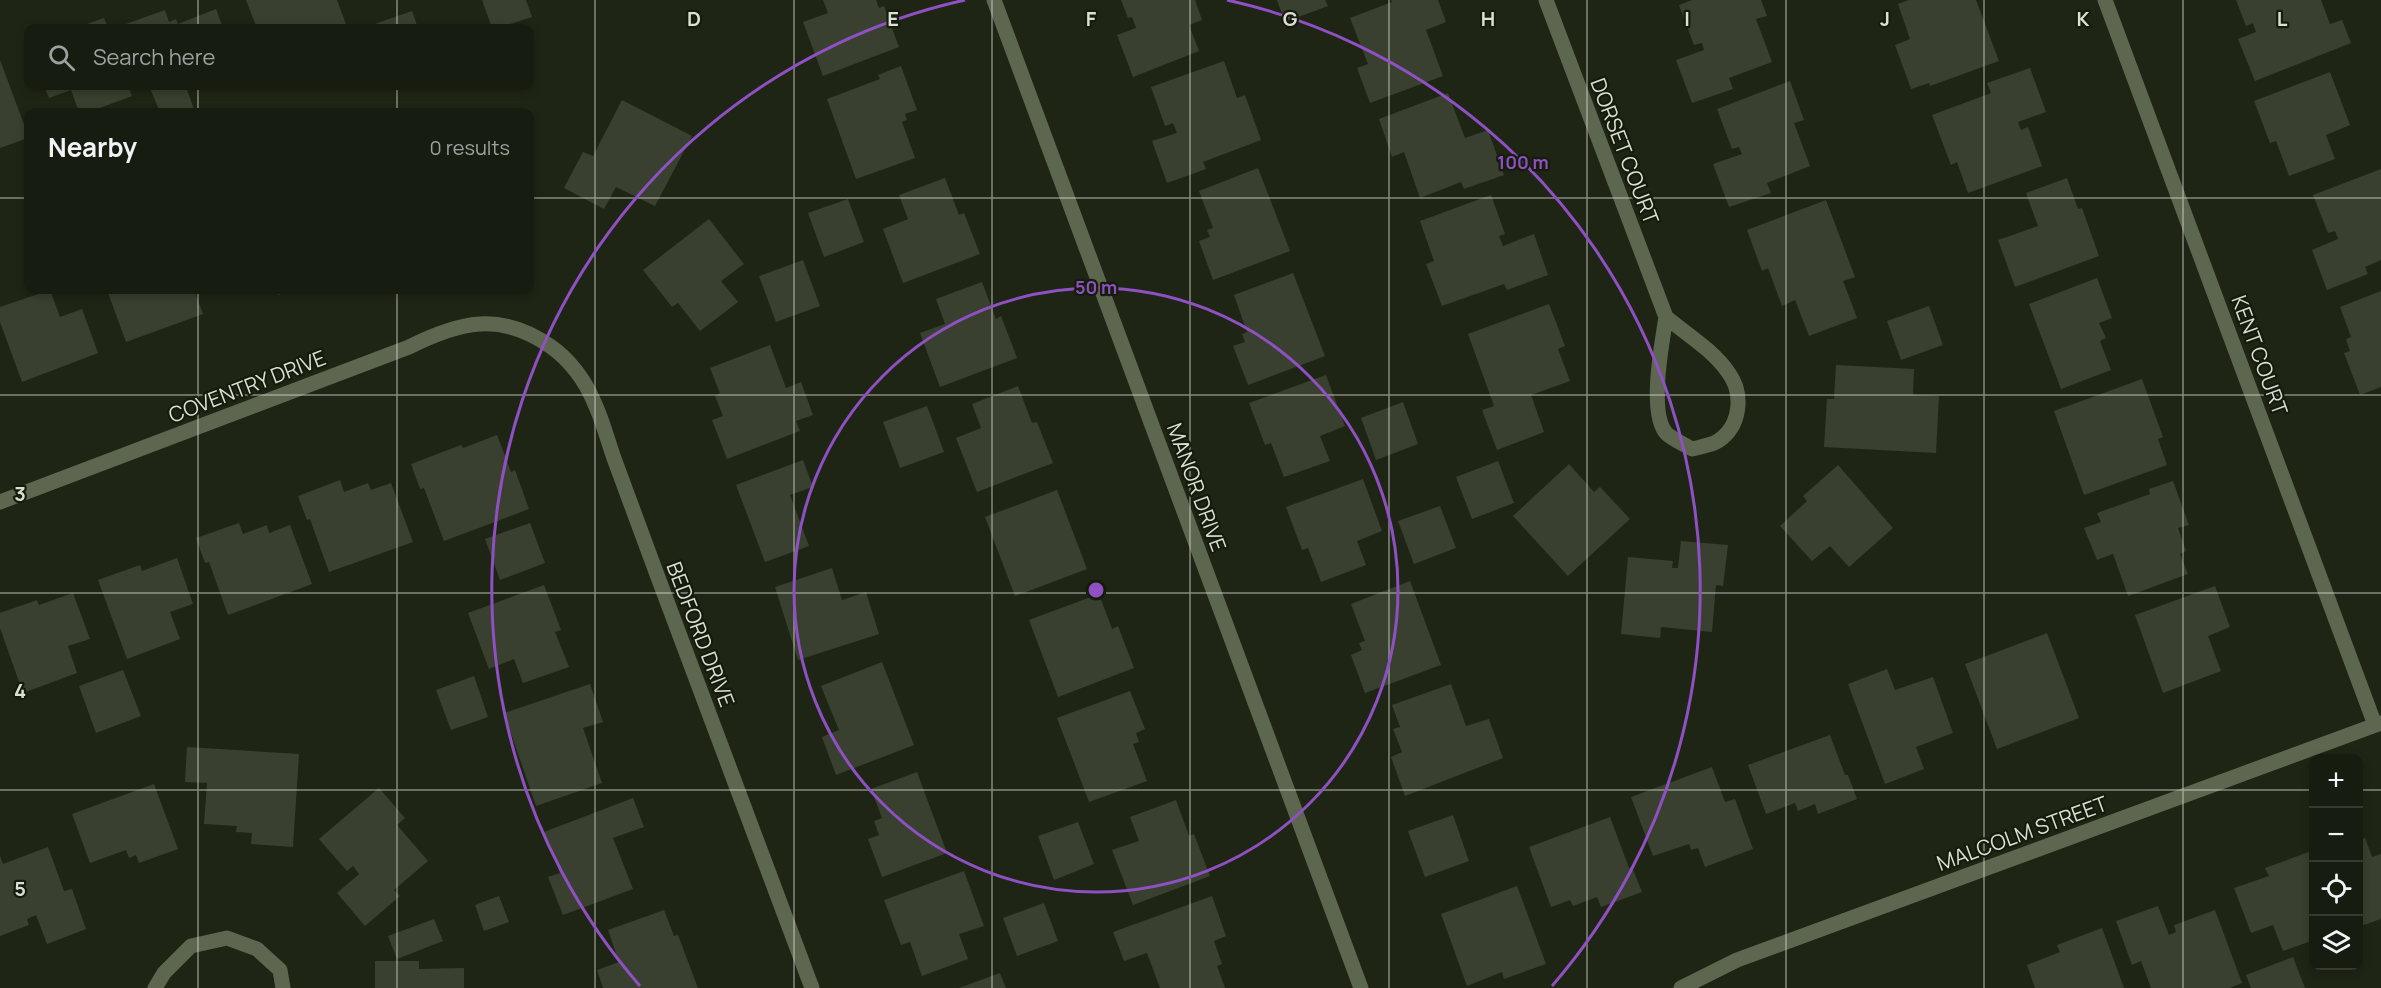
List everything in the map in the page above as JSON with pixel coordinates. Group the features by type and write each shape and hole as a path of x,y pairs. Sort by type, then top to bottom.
{"street":[{"name":"MANOR DRIVE","path":"994,0 1361,988"},
{"name":"DORSET COURT","path":"1546,0 1666,317 1658,372 1657,408 1666,433 1692,449 1718,441 1737,420 1739,395 1729,372 1710,353 1666,317"},
{"name":"KENT COURT","path":"2105,0 2378,724"},
{"name":"COVENTRY DRIVE","path":"0,502 410,347 456,327 484,322 511,328"},
{"name":"BEDFORD DRIVE","path":"511,328 530,334 550,346 583,380 594,401 812,988"},
{"name":"MALCOLM STREET","path":"1681,988 1737,960 2378,724"},
{"path":"155,988 164,974 191,946 227,938 256,949 280,970 283,988"}],"building":[{"path":"246,0 337,0 346,24 255,24"},
{"path":"482,0 526,0 532,17 510,24 491,24"},
{"path":"823,0 876,0 879,8 884,6 899,47 823,76 803,22 828,13"},
{"path":"1121,0 1195,0 1202,20 1189,25 1199,51 1133,77 1117,35 1136,28 1132,17 1128,18"},
{"path":"1277,0 1325,0 1328,6 1285,22"},
{"path":"1391,0 1438,0 1446,22 1426,30 1443,76 1370,103 1357,68 1368,64 1350,18 1392,2"},
{"path":"1692,0 1761,0 1767,16 1756,19 1772,62 1729,78 1733,89 1692,103 1676,60 1704,50 1702,43 1694,45 1679,5"},
{"path":"1909,0 1976,0 1999,61 1930,86 1929,83 1911,89 1895,45 1910,39 1898,4"},
{"path":"2236,0 2321,0 2330,24 2342,20 2351,43 2255,81 2238,39 2256,32 2253,23 2246,26"},
{"path":"216,9 222,24 178,24"},
{"path":"165,10 169,22 176,19 178,24 126,24"},
{"path":"412,11 417,24 375,24"},
{"path":"104,18 106,24 87,24"},
{"path":"0,60 24,124 24,139 0,148"},
{"path":"1224,61 1237,98 1245,95 1261,140 1203,162 1206,169 1167,183 1152,141 1177,133 1173,123 1165,126 1151,87"},
{"path":"901,66 917,110 905,114 907,120 902,122 915,158 856,179 827,99 880,79 878,75"},
{"path":"2030,68 2046,112 2018,122 2021,130 2028,127 2042,166 1968,193 1957,162 1951,165 1932,115 1991,93 1987,83"},
{"path":"2330,72 2350,125 2326,135 2335,159 2289,176 2276,141 2270,143 2254,101"},
{"path":"1790,81 1804,120 1794,123 1810,166 1767,183 1771,193 1729,207 1713,164 1742,154 1739,147 1732,149 1717,109"},
{"path":"46,90 71,90 49,98"},
{"path":"71,90 130,90 132,96 100,108 78,108"},
{"path":"151,90 187,90 194,108 158,108"},
{"path":"1448,93 1465,138 1488,130 1504,175 1464,189 1461,182 1420,198 1404,152 1392,157 1379,119"},
{"path":"622,100 692,136 655,206 616,187 604,209 564,188 583,152 593,156"},
{"path":"1258,168 1290,251 1213,280 1199,241 1210,237 1207,230 1213,228 1199,191"},
{"path":"2381,169 2381,260 2365,267 2368,274 2327,290 2312,250 2338,239 2335,231 2328,233 2313,195"},
{"path":"945,178 959,215 964,213 980,254 903,283 883,229 908,219 899,195"},
{"path":"2067,178 2078,209 2082,208 2099,256 2015,287 1998,240 2038,226 2026,193"},
{"path":"1491,195 1505,234 1499,236 1503,246 1534,234 1548,275 1507,290 1504,284 1442,306 1426,264 1434,261 1420,221"},
{"path":"848,199 864,242 824,257 808,213"},
{"path":"1826,200 1855,277 1843,281 1857,318 1809,336 1795,300 1782,306 1768,268 1762,271 1747,230"},
{"path":"709,219 744,264 721,281 738,302 700,331 678,303 672,307 643,270"},
{"path":"803,260 820,306 776,322 759,276"},
{"path":"1293,273 1325,356 1248,385 1233,346 1245,342 1242,334 1247,332 1234,295"},
{"path":"2097,278 2112,318 2099,323 2106,338 2100,341 2111,370 2061,389 2029,304"},
{"path":"982,282 996,319 1001,316 1017,358 940,387 920,333 945,324 936,299"},
{"path":"2381,291 2381,387 2360,395 2344,353 2350,351 2346,339 2351,337 2340,307"},
{"path":"38,294 51,294 60,317 82,309 98,353 22,382 0,322 0,307"},
{"path":"108,294 196,294 203,314 126,342"},
{"path":"1549,304 1565,346 1558,349 1570,381 1531,395 1544,432 1497,450 1482,410 1494,406 1468,334"},
{"path":"1929,306 1943,345 1901,360 1887,321"},
{"path":"770,345 786,388 801,382 813,415 796,421 800,431 727,459 712,420 723,416 715,396 720,393 710,368"},
{"path":"1836,365 1914,369 1913,395 1939,396 1936,453 1824,447 1827,399 1834,399"},
{"path":"1326,375 1345,426 1320,436 1330,461 1284,477 1271,443 1265,445 1249,403"},
{"path":"2142,379 2163,437 2158,439 2167,465 2084,495 2054,411"},
{"path":"1018,386 1032,423 1037,422 1053,463 977,492 956,438 981,428 972,404"},
{"path":"1403,402 1418,444 1376,460 1361,418"},
{"path":"927,406 944,452 900,468 883,422"},
{"path":"497,435 511,472 515,470 529,509 444,541 424,488 420,489 411,464 461,445 463,448"},
{"path":"803,460 813,487 790,495 809,546 765,562 736,485"},
{"path":"1498,461 1514,503 1472,519 1456,477"},
{"path":"1569,464 1594,492 1600,487 1630,519 1568,576 1513,516"},
{"path":"1838,465 1893,528 1849,567 1830,546 1812,561 1780,526 1807,501 1803,496"},
{"path":"1363,479 1382,531 1357,541 1366,565 1321,582 1308,548 1302,550 1286,507"},
{"path":"340,480 344,492 368,483 371,490 391,483 413,542 329,572 310,519 307,520 298,496"},
{"path":"2173,481 2189,525 2178,528 2186,551 2180,554 2188,574 2128,596 2113,554 2097,560 2084,528 2101,522 2097,513 2150,494 2149,489"},
{"path":"1057,490 1087,569 1015,596 985,517"},
{"path":"1440,506 1456,548 1414,564 1398,521"},
{"path":"239,523 243,534 267,525 269,533 290,525 312,584 228,615 209,562 205,563 196,538"},
{"path":"530,523 545,563 500,580 485,539"},
{"path":"1681,541 1728,545 1723,586 1716,585 1712,632 1661,627 1660,638 1621,634 1628,557 1673,561 1672,568 1678,568"},
{"path":"177,558 193,604 170,612 180,639 127,659 98,580 140,565 142,571"},
{"path":"832,568 842,600 866,592 879,634 798,660 775,587"},
{"path":"1410,581 1441,665 1365,693 1351,655 1362,650 1359,643 1365,641 1351,604"},
{"path":"544,585 561,630 555,632 569,667 523,683 514,659 489,669 468,613"},
{"path":"2215,586 2230,627 2208,636 2221,671 2163,693 2135,615"},
{"path":"73,593 90,639 68,646 77,673 23,693 0,628 0,613 37,600 39,605"},
{"path":"1099,594 1112,629 1118,626 1134,668 1058,697 1029,620"},
{"path":"2047,633 2079,718 1997,749 1965,664"},
{"path":"882,662 914,745 836,775 822,737 839,730 821,686"},
{"path":"1887,669 1895,690 1933,677 1953,733 1916,747 1924,769 1885,784 1848,684"},
{"path":"123,670 141,716 96,733 79,686"},
{"path":"474,676 488,717 451,730 436,690"},
{"path":"590,684 603,722 583,728 602,783 536,806 504,713"},
{"path":"1451,684 1466,726 1489,719 1503,758 1405,796 1391,757 1402,752 1393,729 1400,727 1392,705"},
{"path":"1130,691 1145,729 1136,733 1139,742 1133,744 1147,781 1089,802 1057,718"},
{"path":"1830,735 1857,799 1818,814 1815,804 1798,811 1795,803 1766,814 1748,765"},
{"path":"187,747 299,754 293,847 251,844 252,833 236,832 237,826 204,824 207,783 185,782"},
{"path":"1712,767 1725,802 1735,799 1753,849 1705,867 1698,848 1691,850 1689,844 1653,856 1631,797"},
{"path":"917,772 947,853 882,877 868,839 879,835 874,821 882,818 871,789"},
{"path":"154,784 178,849 139,863 136,855 129,858 126,850 90,863 72,814"},
{"path":"379,788 405,818 397,825 428,861 394,890 400,896 365,926 337,893 359,874 353,866 347,871 319,839"},
{"path":"633,798 644,827 613,838 633,889 563,915 548,877 560,873 544,832"},
{"path":"1176,800 1189,836 1194,834 1210,876 1133,905 1112,850 1139,841 1130,817"},
{"path":"1453,815 1469,861 1425,877 1408,831"},
{"path":"1610,817 1629,868 1632,867 1642,892 1601,907 1597,897 1573,906 1570,900 1551,907 1529,847"},
{"path":"1078,822 1094,864 1054,880 1038,836"},
{"path":"2365,838 2372,857 2381,854 2381,919 2363,925 2363,862 2363,839"},
{"path":"48,847 64,891 72,889 86,929 47,944 36,915 27,919 29,925 0,936 0,856 3,864"},
{"path":"2309,852 2309,942 2283,951 2273,925 2251,933 2234,888 2269,876 2265,868"},
{"path":"964,871 984,926 959,934 968,959 922,976 910,942 901,945 884,900"},
{"path":"1517,886 1546,964 1504,979 1502,972 1467,986 1441,914"},
{"path":"499,896 509,922 484,931 475,905"},
{"path":"1212,896 1226,936 1214,941 1222,964 1217,966 1225,988 1160,988 1147,953 1124,961 1113,932"},
{"path":"1044,903 1058,941 1017,956 1003,918"},
{"path":"2158,906 2169,935 2176,932 2174,925 2215,910 2242,983 2230,988 2151,988 2141,961 2132,965 2116,921"},
{"path":"664,910 674,936 678,935 698,988 603,988 597,970 619,962 608,930"},
{"path":"434,919 443,941 397,959 388,936"},
{"path":"2102,928 2124,988 2035,988 2027,965 2060,952 2057,945"},
{"path":"2293,957 2305,988 2251,988 2246,975"},
{"path":"375,961 419,961 419,969 464,968 464,988 375,988"},
{"path":"1000,973 1006,988 959,988"}]}
